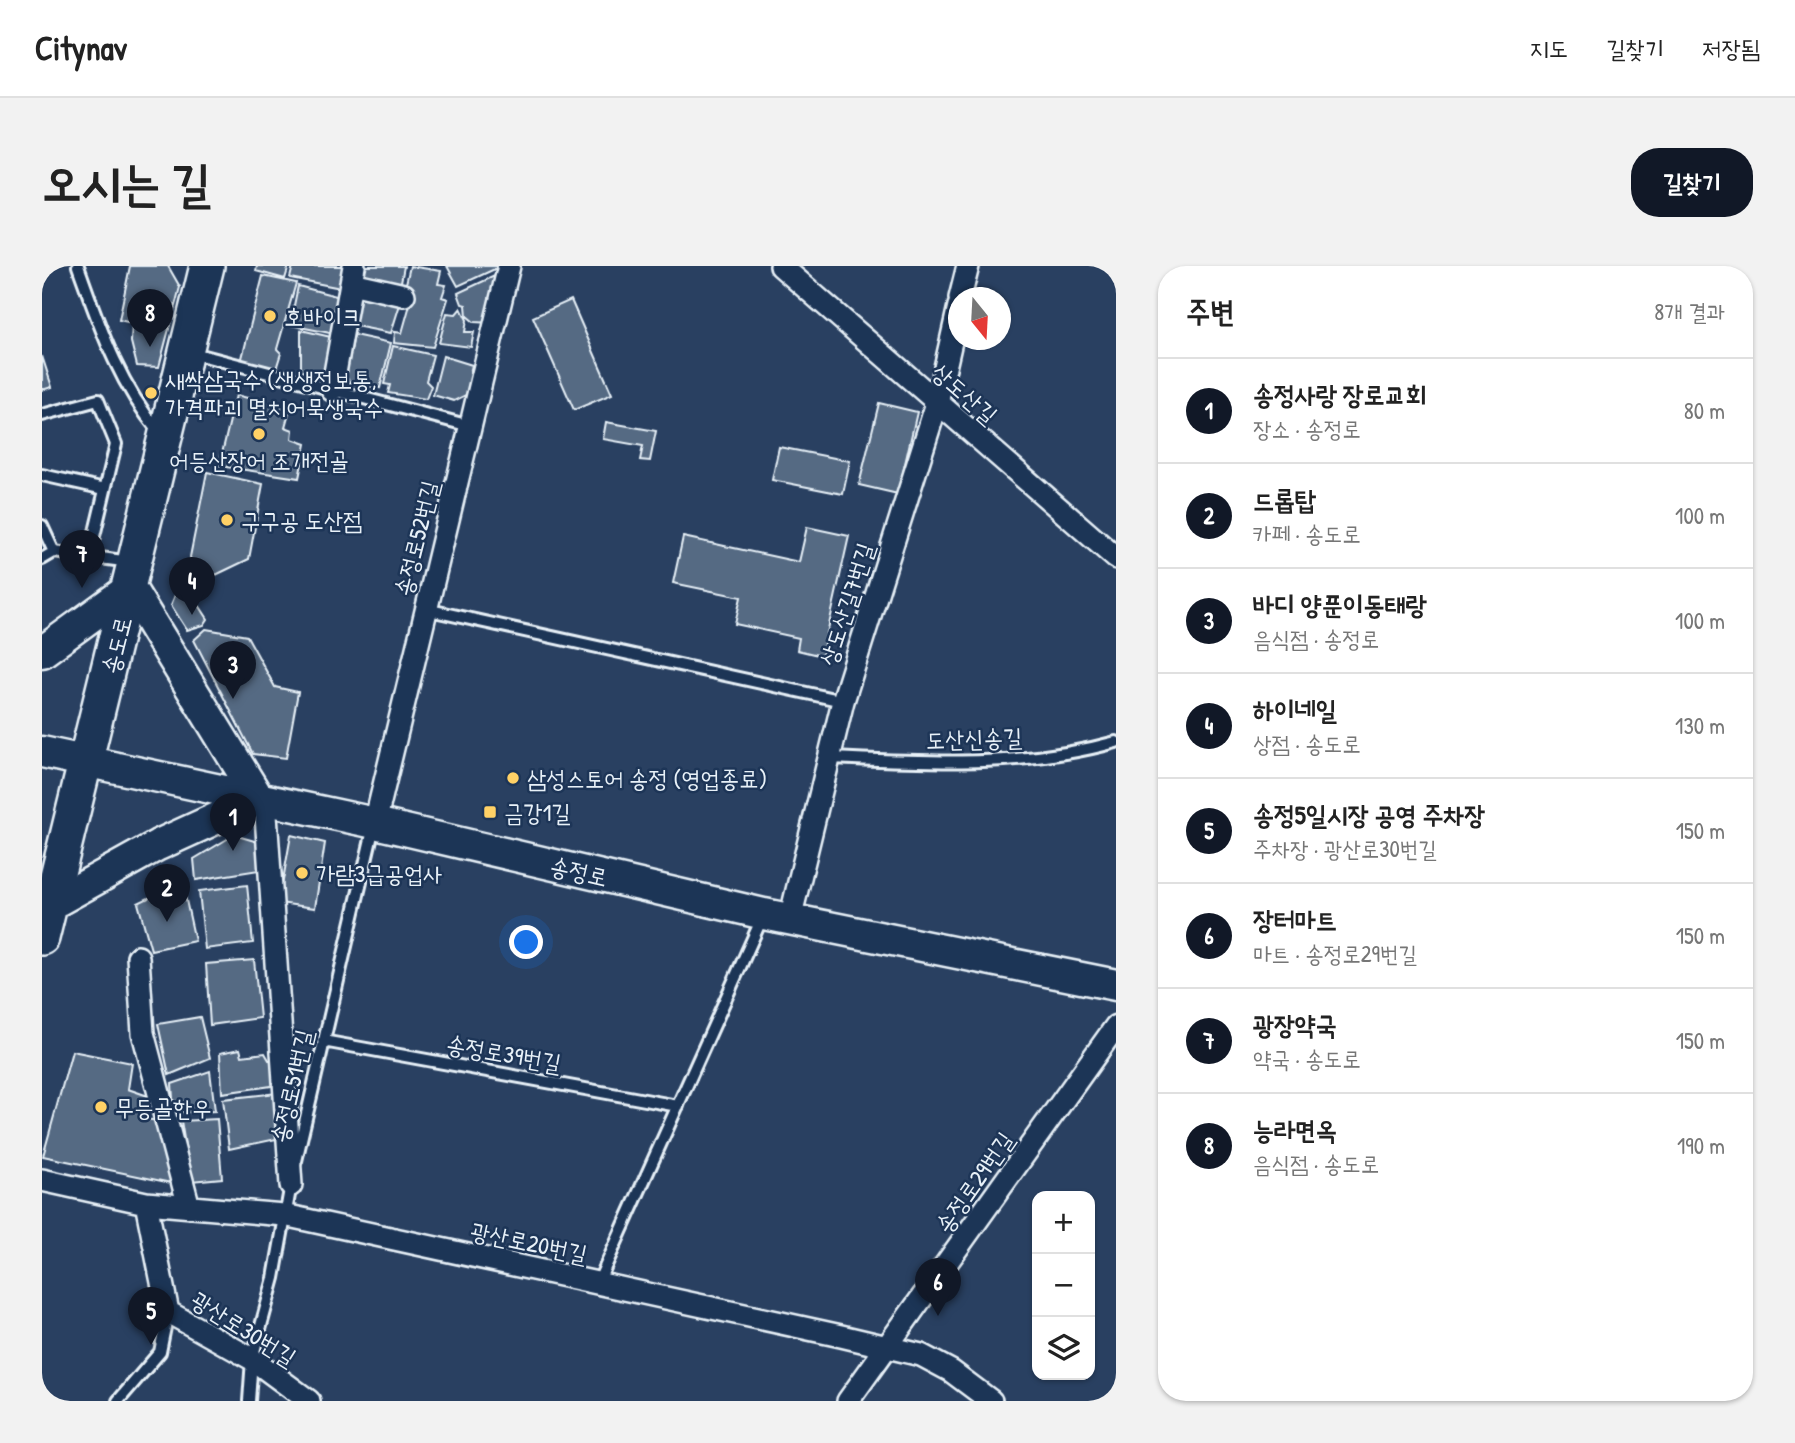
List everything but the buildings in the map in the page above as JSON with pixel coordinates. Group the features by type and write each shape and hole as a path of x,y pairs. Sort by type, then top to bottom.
{"main road":[{"name":"송도로","path":"42,938 46,900 86,763 207,266"}],"street":[{"name":"상도산길","path":"781,266 1116,558"},
{"path":"963,287 968,266"},
{"name":"송정로52번길","path":"375,823 509,267"},
{"path":"332,390 352,274 404,295"},
{"name":"상도산길7번길","path":"777,916 831,758 843,701 937,403 948,350"},
{"path":"42,652 133,575 262,799 291,1185"},
{"name":"송정로","path":"42,752 375,823 777,916 1116,985"},
{"path":"46,900 158,845 262,799"},
{"path":"138,957 143,1033 189,1207"},
{"name":"송정로29번길","path":"848,1401 1116,1026"},
{"name":"광산로20번길","path":"42,1180 146,1203 284,1215 888,1347 921,1355 951,1371 991,1401"},
{"path":"146,1203 168,1312"},
{"name":"광산로30번길","path":"168,1312 252,1359 309,1401"}],"lane":[{"path":"78,266 108,349 135,402 166,439"},
{"path":"186,351 470,426"},
{"path":"42,415 98,400 116,444 89,556"},
{"path":"42,475 105,489"},
{"path":"42,526 54,552"},
{"path":"42,559 54,552 89,556 133,575"},
{"path":"425,609 843,701"},
{"name":"도산신송길","path":"831,758 957,763 1070,755 1116,742"},
{"name":"송정로51번길","path":"249,1401 252,1359 274,1278 284,1215 375,823"},
{"path":"598,1283 678,1106 777,916"},
{"name":"송정로39번길","path":"323,1041 678,1106"},
{"name":"광산로30번길","path":"118,1401 160,1353 168,1312"}],"place":[{"name":"호바이크","path":"270,316"},
{"name":"능라면옥","path":"150,347"},
{"name":"새싹삼국수 (생생정보통, 가격파괴 멸치어묵생국수","path":"151,393"},
{"name":"어등산장어 조개전골","path":"259,434"},
{"name":"구구공 도산점","path":"227,520"},
{"name":"광장약국","path":"82,588"},
{"name":"하이네일","path":"192,615"},
{"name":"바디 양푼이동태랑","path":"233,699"},
{"name":"삼성스토어 송정 (영업종료)","path":"513,778"},
{"name":"금강1길","path":"490,812"},
{"name":"송정사랑 장로교회","path":"233,851"},
{"name":"가람3급공업사","path":"302,873"},
{"name":"드롭탑","path":"167,922"},
{"name":"무등골한우","path":"101,1107"},
{"name":"장터마트","path":"938,1316"},
{"name":"송정5일시장 공영 주차장","path":"151,1345"}]}
